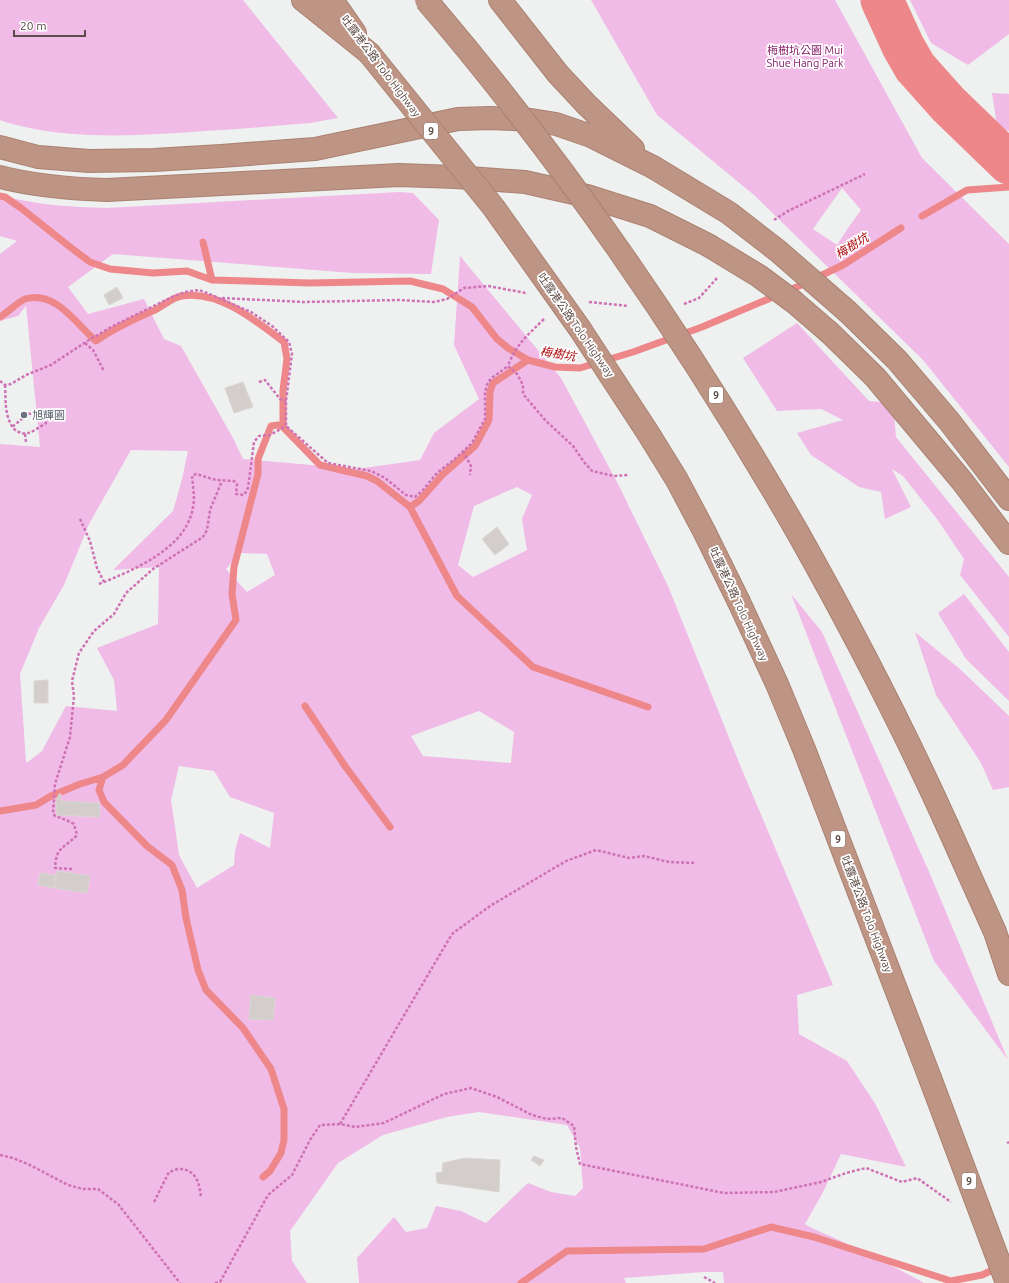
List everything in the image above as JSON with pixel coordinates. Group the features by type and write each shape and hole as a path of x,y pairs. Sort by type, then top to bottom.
{"highway":[{"path":"304,0 369,53"},
{"name":"吐露港公路 Tolo Highway","path":"332,0 369,53 494,208 584,335 677,480 739,602 777,684 804,749 1007,1283"},
{"name":"9","path":"426,0 464,44 556,163 642,282 706,379 747,445 821,575 916,755 995,932 1009,974"},
{"path":"500,0 558,74 609,127 653,167"},
{"path":"0,147 38,157 89,161 154,160 314,149 458,120 491,118 531,120 556,124 591,136 653,167 728,214 778,251 848,312 896,360 949,421 1009,499"},
{"path":"0,177 61,188 107,190 399,174 456,177 524,182 588,196 650,216 708,245 759,276 794,302 830,334 875,377 962,481 1009,543"}],"path":[{"path":"772,221 788,211 865,174"},
{"path":"680,306 698,298 719,277"},
{"path":"221,298 331,302 381,300 434,302 447,299 464,288 488,286 533,294"},
{"path":"0,381 5,385 11,384 26,375 51,365 115,325 185,292 198,290 221,298 251,312 272,326 290,342 292,354 286,401 286,426 328,462 371,471 385,478 406,495 415,497 437,474 463,452 478,434 485,419 485,392 488,382 508,366 511,357 519,344 547,316"},
{"path":"587,302 632,306"},
{"path":"85,343 93,350 104,371"},
{"path":"508,366 517,374 522,385 523,394 546,421 573,446 592,471 614,476 628,475"},
{"path":"259,382 265,380 280,399 286,401"},
{"path":"5,385 6,414 12,427 19,434 25,434 46,423 34,413 28,414 12,427"},
{"path":"99,584 151,559 167,549 180,536 185,530 193,506 192,476 196,474 222,481 234,481 237,484 236,494 244,495 248,488 254,442 259,436 270,435 286,426"},
{"path":"25,434 26,442"},
{"path":"463,452 471,466 470,475"},
{"path":"72,869 55,868 55,857 60,848 77,835 74,824 55,816 53,813 55,784 70,737 74,696 72,681 79,653 94,631 114,614 126,593 153,569 203,537 208,526 210,510 222,481"},
{"path":"80,519 90,541 97,568 104,582"},
{"path":"340,1124 452,934 490,906 566,861 596,850 629,858 644,856 669,862 696,863"},
{"path":"214,1283 220,1282 268,1195 292,1175 310,1140 320,1125 340,1124 355,1127 384,1123 444,1094 471,1088 497,1097 532,1115 548,1119 562,1118 574,1126 576,1147 580,1164 724,1193 774,1192 821,1182 866,1168 902,1182 917,1178 956,1205"},
{"path":"0,1155 13,1158 30,1165 68,1185 83,1189 98,1189 118,1204 180,1283"},
{"path":"154,1202 169,1172 181,1168 190,1171 200,1183 201,1198"},
{"path":"704,1277 715,1283"}],"green space":[{"path":"0,0 243,0 338,118 310,123 179,133 128,135 52,132 2,121 0,120"},
{"name":"梅樹坑公園 Mui Shue Hang Park","path":"591,0 835,0 922,158 1009,244 1009,467 923,360 754,195 657,115","holes":["842,188 861,210 837,245 813,229"]},
{"path":"910,0 1009,0 1009,34 968,65 931,43"},
{"path":"992,93 1009,94 1009,131 997,126"},
{"path":"399,192 413,193 439,220 431,274 353,273 113,254 68,287 88,314 144,299 164,339 181,346 233,438 243,459 357,469 420,460 434,433 479,399 454,345 460,256 561,378 617,482 668,586 740,765 833,985 797,995 799,1034 847,1061 876,1105 906,1167 841,1154 822,1194 805,1224 924,1283 724,1283 723,1272 704,1272 624,1278 626,1283 359,1283 357,1258 394,1217 406,1232 427,1228 436,1206 461,1211 486,1223 528,1183 551,1192 575,1196 583,1188 580,1148 567,1125 479,1112 447,1117 383,1135 338,1163 290,1231 292,1261 307,1283 0,1283 0,444 40,447 26,306 18,316 0,321 0,254 17,241 0,236 0,195 53,205 107,208","holes":["131,450 188,451 173,511 113,570 159,567 158,624 97,648 114,680 117,711 66,706 42,751 26,762 20,674 39,628 64,585 89,524","517,487 532,495 522,519 527,550 473,577 458,565 474,506","240,553 267,554 275,575 247,592 226,569","479,711 514,732 511,763 423,756 411,736","179,766 214,771 230,797 274,813 270,848 240,833 235,851 234,865 197,888 179,855 171,800"]},
{"path":"797,323 869,401 893,403 896,437 1009,577 1009,637 960,575 964,559 937,519 903,476 892,469 911,507 885,519 881,492 859,487 811,455 797,433 843,420 821,409 777,411 743,358"},
{"path":"791,594 822,632 930,874 1008,1060 934,961"},
{"path":"964,594 1009,652 1009,701 966,659 938,613"},
{"path":"915,632 961,670 1009,716 1009,787 993,790 981,763 936,695"}],"building":[{"path":"117,287 123,298 109,305 104,295"},
{"path":"243,382 253,407 234,413 225,388"},
{"path":"497,527 509,544 495,555 482,539"},
{"path":"48,680 48,703 34,703 34,681"},
{"path":"59,794 61,794 60,801 99,803 100,817 57,815 56,801"},
{"path":"57,871 90,876 87,893 54,888"},
{"path":"40,873 56,875 54,888 38,885"},
{"path":"251,995 275,998 273,1020 249,1019"},
{"path":"534,1156 544,1160 540,1166 531,1160"},
{"path":"465,1158 500,1160 499,1192 437,1183 436,1173 442,1172 443,1163"}],"waterway":[{"path":"882,0 903,46 915,67 948,104 1009,163"},
{"name":"梅樹坑","path":"922,216 967,190 1009,187"},
{"path":"0,196 5,197 21,208 90,262 110,269 153,273 187,271 212,280 310,283 410,281 443,289 472,307 497,339 508,348 528,360"},
{"name":"梅樹坑","path":"0,317 25,299 46,299 65,310 96,341 132,320 182,296 196,295 223,302 249,317 284,342 287,359 283,390 283,427 320,465 367,476 377,481 410,507 419,501 443,474 475,446 489,420 490,392 493,383 528,360 555,367 580,368 633,352 702,327 799,286 843,265 901,228"},
{"path":"203,242 212,280"},
{"path":"0,811 36,805 51,796 80,784 103,777 123,765 166,720 236,620 232,594 234,567 258,474 258,459 271,426 278,425 283,427"},
{"path":"410,507 457,596 533,667 648,707"},
{"path":"305,706 345,766 390,827"},
{"path":"103,777 99,790 104,802 147,846 172,865 182,890 186,918 198,970 206,990 243,1028 271,1069 284,1109 284,1140 281,1153 270,1171 263,1177"},
{"path":"521,1283 567,1251 704,1249 771,1227 814,1237 951,1281 982,1275 999,1267"}],"place":[{"name":"旭輝園","path":"24,415"}]}
